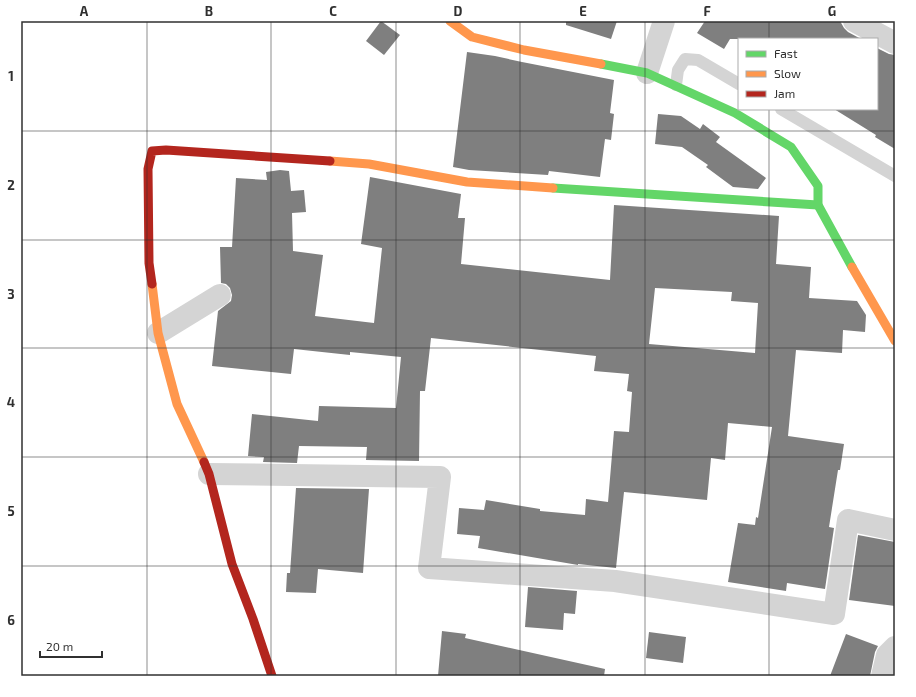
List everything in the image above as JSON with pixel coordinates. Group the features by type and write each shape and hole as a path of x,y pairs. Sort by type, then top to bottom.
{"street":[{"path":"450,21 472,37 524,50 647,73 735,113 791,147 818,186 818,205 846,257 894,333"},
{"path":"647,73 664,21"},
{"path":"854,21 895,43"},
{"path":"272,676 253,618 232,564 209,474 177,404 158,332 149,263 148,169 152,151 166,150 369,164 467,182 818,205"},
{"path":"158,332 220,295"},
{"path":"209,474 440,477 429,568 615,581 834,614 848,520 895,530"},
{"path":"882,676 887,655 895,647"}],"lane":[{"path":"676,85 678,70 685,59 698,60 738,83"},
{"path":"783,110 895,176"}],"building":[{"path":"381,21 400,35 384,55 366,41"},
{"path":"566,21 617,21 611,39 566,25"},
{"path":"705,21 840,21 848,32 859,38 738,38 730,39 724,49 697,33"},
{"path":"878,48 889,54 895,55 895,149 875,137 876,135 836,110 878,110"},
{"path":"467,52 495,56 614,80 610,113 614,114 611,140 605,139 600,177 549,171 548,175 469,170 453,167"},
{"path":"658,114 681,116 700,129 703,124 720,137 716,142 766,178 758,189 733,187 706,167 708,165 682,147 655,144"},
{"path":"280,170 289,171 291,191 304,190 306,212 292,213 293,251 323,255 315,316 374,323 382,248 361,244 370,177 461,194 458,218 465,218 461,264 610,280 614,205 779,216 776,264 811,267 809,298 857,301 866,315 865,332 843,330 842,353 796,350 788,436 844,444 840,470 838,470 829,527 834,528 825,589 787,583 786,591 728,582 738,523 755,525 756,517 758,518 772,427 728,423 725,460 711,458 707,500 624,492 616,568 578,565 478,548 480,536 457,534 459,508 484,510 486,500 540,509 540,511 585,515 586,499 608,502 614,431 629,432 632,392 627,391 629,374 594,371 596,356 431,338 425,391 420,391 419,461 366,460 367,447 299,446 297,463 263,462 264,457 248,456 252,414 318,421 319,406 396,408 401,357 350,352 350,355 294,349 291,374 212,366 218,311 231,301 232,295 230,288 226,284 221,283 220,247 232,247 236,178 267,180 266,172","holes":["655,288 732,292 731,301 758,303 755,353 649,344"]},
{"path":"296,488 369,489 363,573 318,569 316,593 286,592 287,573 290,573"},
{"path":"858,535 895,542 895,606 849,600"},
{"path":"528,587 577,591 575,614 564,613 563,630 525,627"},
{"path":"442,631 466,634 465,638 605,669 604,676 438,676"},
{"path":"649,632 686,637 683,663 646,658"},
{"path":"846,634 878,646 875,652 870,676 830,676"}],"traffic: fast":[{"path":"601,64 647,73 735,113 791,147 818,186 818,205 852,267"},
{"path":"553,188 818,205"}],"traffic: slow":[{"path":"450,21 472,37 524,50 601,64"},
{"path":"330,161 369,164 467,182 553,188"},
{"path":"852,267 895,341"},
{"path":"152,284 158,333 177,404 204,462"}],"traffic: jam":[{"path":"152,284 149,263 148,169 152,151 166,150 330,161"},
{"path":"204,462 209,474 232,564 253,619 272,676"}]}
